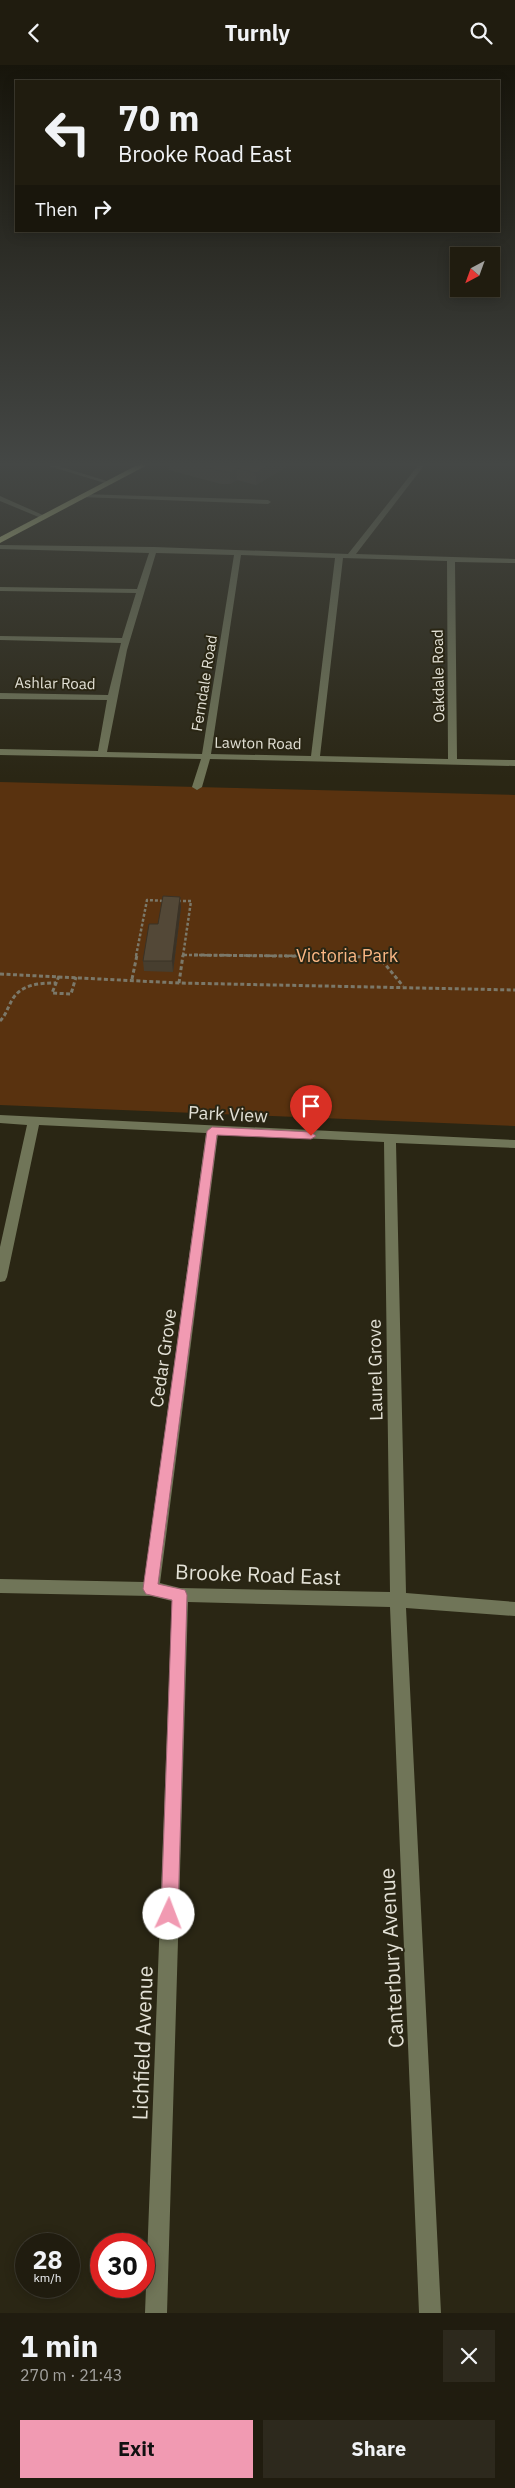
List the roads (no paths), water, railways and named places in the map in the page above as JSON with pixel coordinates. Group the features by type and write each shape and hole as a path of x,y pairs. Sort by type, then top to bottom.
{"street":[{"path":"102,754 110,698 139,591 147,568"},
{"name":"Ferndale Road","path":"196,787 206,756 236,568"},
{"path":"315,758 338,568"},
{"name":"Oakdale Road","path":"451,568 453,762"},
{"path":"0,589 139,591"},
{"path":"0,638 127,641"},
{"name":"Ashlar Road","path":"0,696 110,698"},
{"name":"Lawton Road","path":"0,752 515,763"},
{"name":"Park View","path":"0,1119 212,1131 515,1143"},
{"path":"0,1277 34,1122"},
{"name":"Cedar Grove","path":"151,1589 212,1131"},
{"name":"Laurel Grove","path":"390,1139 398,1600"},
{"name":"Brooke Road East","path":"0,1586 151,1589 180,1595 398,1600 515,1609"},
{"name":"Lichfield Avenue","path":"156,2313 180,1595"},
{"name":"Canterbury Avenue","path":"398,1600 430,2313"}],"park label":[{"name":"Victoria Park","path":"347,955"}]}
